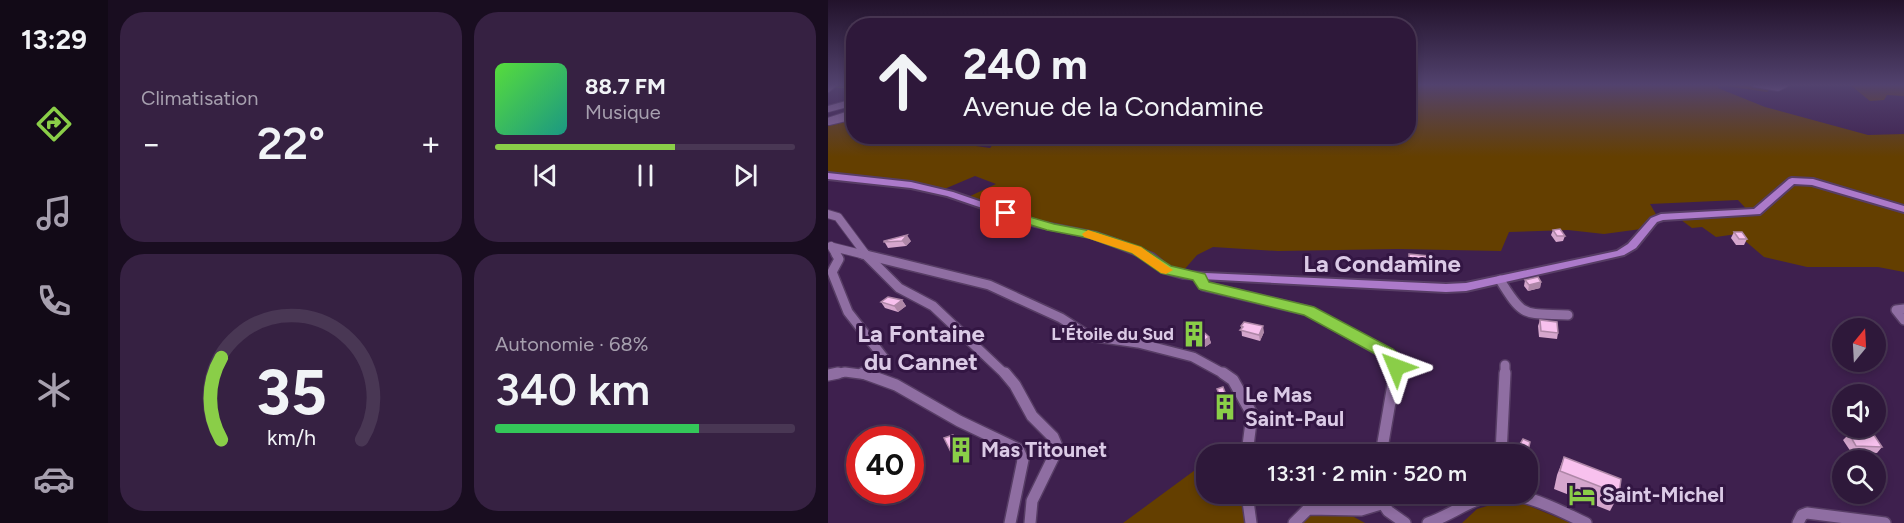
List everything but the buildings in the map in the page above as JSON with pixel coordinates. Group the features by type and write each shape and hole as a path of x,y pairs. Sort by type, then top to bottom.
{"main road":[{"path":"828,176 902,184 950,194 1038,224 1092,235 1137,250 1166,270 1200,277 1446,288 1500,280 1620,253 1632,246 1654,220 1660,217 1757,212 1792,181 1813,182 1904,209"}],"street":[{"path":"828,121 846,115"},
{"path":"846,115 829,122 846,118"},
{"path":"828,214 838,217 849,229 858,247 899,288 910,296 933,306 992,359 1015,385 1032,416 1053,437 1056,444 1053,458 1032,501 1030,523"},
{"path":"831,246 908,267 989,285 1061,318 1089,336 1138,343 1193,357 1215,367 1233,380 1252,414 1249,444"},
{"path":"831,246 839,262 832,272 844,296 846,310 875,342 884,358 883,364 865,373"},
{"path":"1200,277 1200,282 1204,286 1309,311 1394,359 1395,378 1384,444"},
{"path":"1500,280 1517,308 1530,313 1568,315"},
{"path":"1904,309 1896,310 1904,320"},
{"path":"1501,444 1505,365"},
{"path":"828,375 842,371 865,373 898,386 963,423 1018,448 1023,460 1010,523"},
{"path":"1538,502 1586,523"},
{"path":"1249,504 1251,523"},
{"path":"1294,523 1301,513 1310,508 1361,510 1371,504"},
{"path":"1382,504 1390,515 1405,523"},
{"path":"1428,523 1469,504"},
{"path":"1798,523 1802,515 1807,513 1885,523"}],"shaded area":[{"path":"1416,108 1770,108 1868,135 1904,134 1904,272 1878,267 1807,267 1764,257 1737,234 1716,237 1702,227 1692,228 1677,217 1753,216 1738,200 1650,204 1657,216 1641,229 1604,234 1568,230 1509,232 1501,251 1398,249 1278,251 1213,247 1197,255 1183,271 1121,241 1084,229 1049,224 966,198 996,184 975,176 942,190 828,174 828,121 846,117 846,144 962,144 990,148 993,144 1416,144"},
{"path":"1196,469 1196,504 1248,504 1251,523 1123,523"},
{"path":"1494,504 1524,504 1571,523 1462,523 1477,509"},
{"path":"1343,511 1365,523 1293,523 1301,513"}],"slow traffic":[{"path":"1088,234 1137,250 1149,256 1166,270"}],"place":[{"name":"L'Étoile du Sud","path":"1194,334"},
{"name":"Le Mas Saint-Paul","path":"1225,407"},
{"name":"Mas Titounet","path":"961,450"},
{"name":"Saint-Michel","path":"1582,495"}],"district":[{"name":"La Condamine","path":"1382,264"},
{"name":"La Fontaine du Cannet","path":"921,348"}],"route":[{"path":"1006,213 1038,224 1092,235 1137,250 1149,256 1166,270 1200,277 1200,282 1204,286 1309,311 1387,353 1394,359 1396,367"}]}
